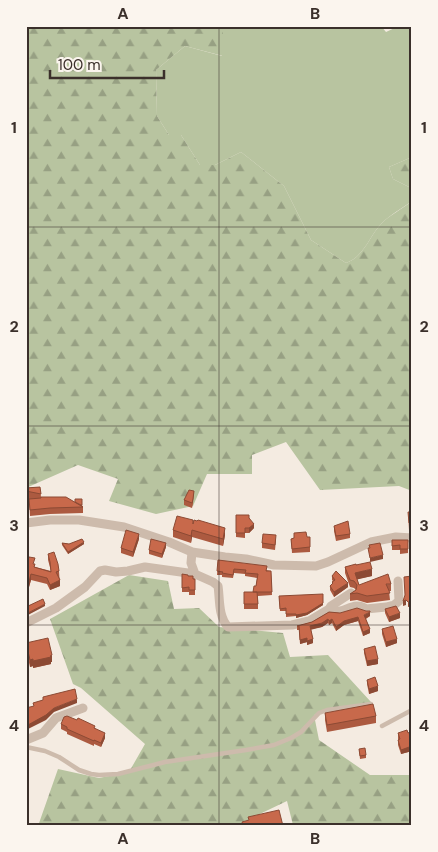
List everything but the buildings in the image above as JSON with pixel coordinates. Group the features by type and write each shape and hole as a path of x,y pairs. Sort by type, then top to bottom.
{"street":[{"path":"26,523 50,520 79,520 124,527 192,552 202,552 274,565 316,566 371,542 396,537 412,538"},
{"path":"192,552 191,563 195,574"},
{"path":"26,623 56,608 85,587 100,571 106,570 128,572 145,567 195,574 213,582 218,586 222,616 228,627 292,625 309,621 351,593"},
{"path":"329,609 338,612 355,605 363,606 366,609 394,605 399,601 398,580"},
{"path":"26,740 42,733 56,718 83,708"}],"lane":[{"path":"26,747 45,751 59,757 79,770 91,774 118,774 165,762 274,745 301,732 319,713 327,710 371,704"},
{"path":"382,726 412,710"}],"green space":[{"path":"26,26 223,26 223,56 185,46 156,70 157,116 169,135 181,135 200,165 215,165 241,152 284,186 311,240 346,263 358,256 382,223 411,202 409,187 393,179 389,167 412,157 412,491 399,486 320,490 286,442 252,455 252,474 207,474 193,506 156,514 109,501 118,479 78,465 26,488"},
{"path":"223,26 381,26 386,32 399,26 412,26 412,157 389,167 393,179 409,187 411,202 382,223 358,256 352,260 346,263 311,240 284,186 241,152 215,165 200,165 181,135 169,135 157,116 156,70 185,46 222,56"},
{"path":"129,575 168,581 174,609 199,608 219,627 283,633 290,657 328,655 371,702 314,715 319,740 370,775 412,775 412,826 293,825 287,801 235,826 38,826 58,769 99,778 129,772 145,744 81,688 73,684 50,619"}]}
